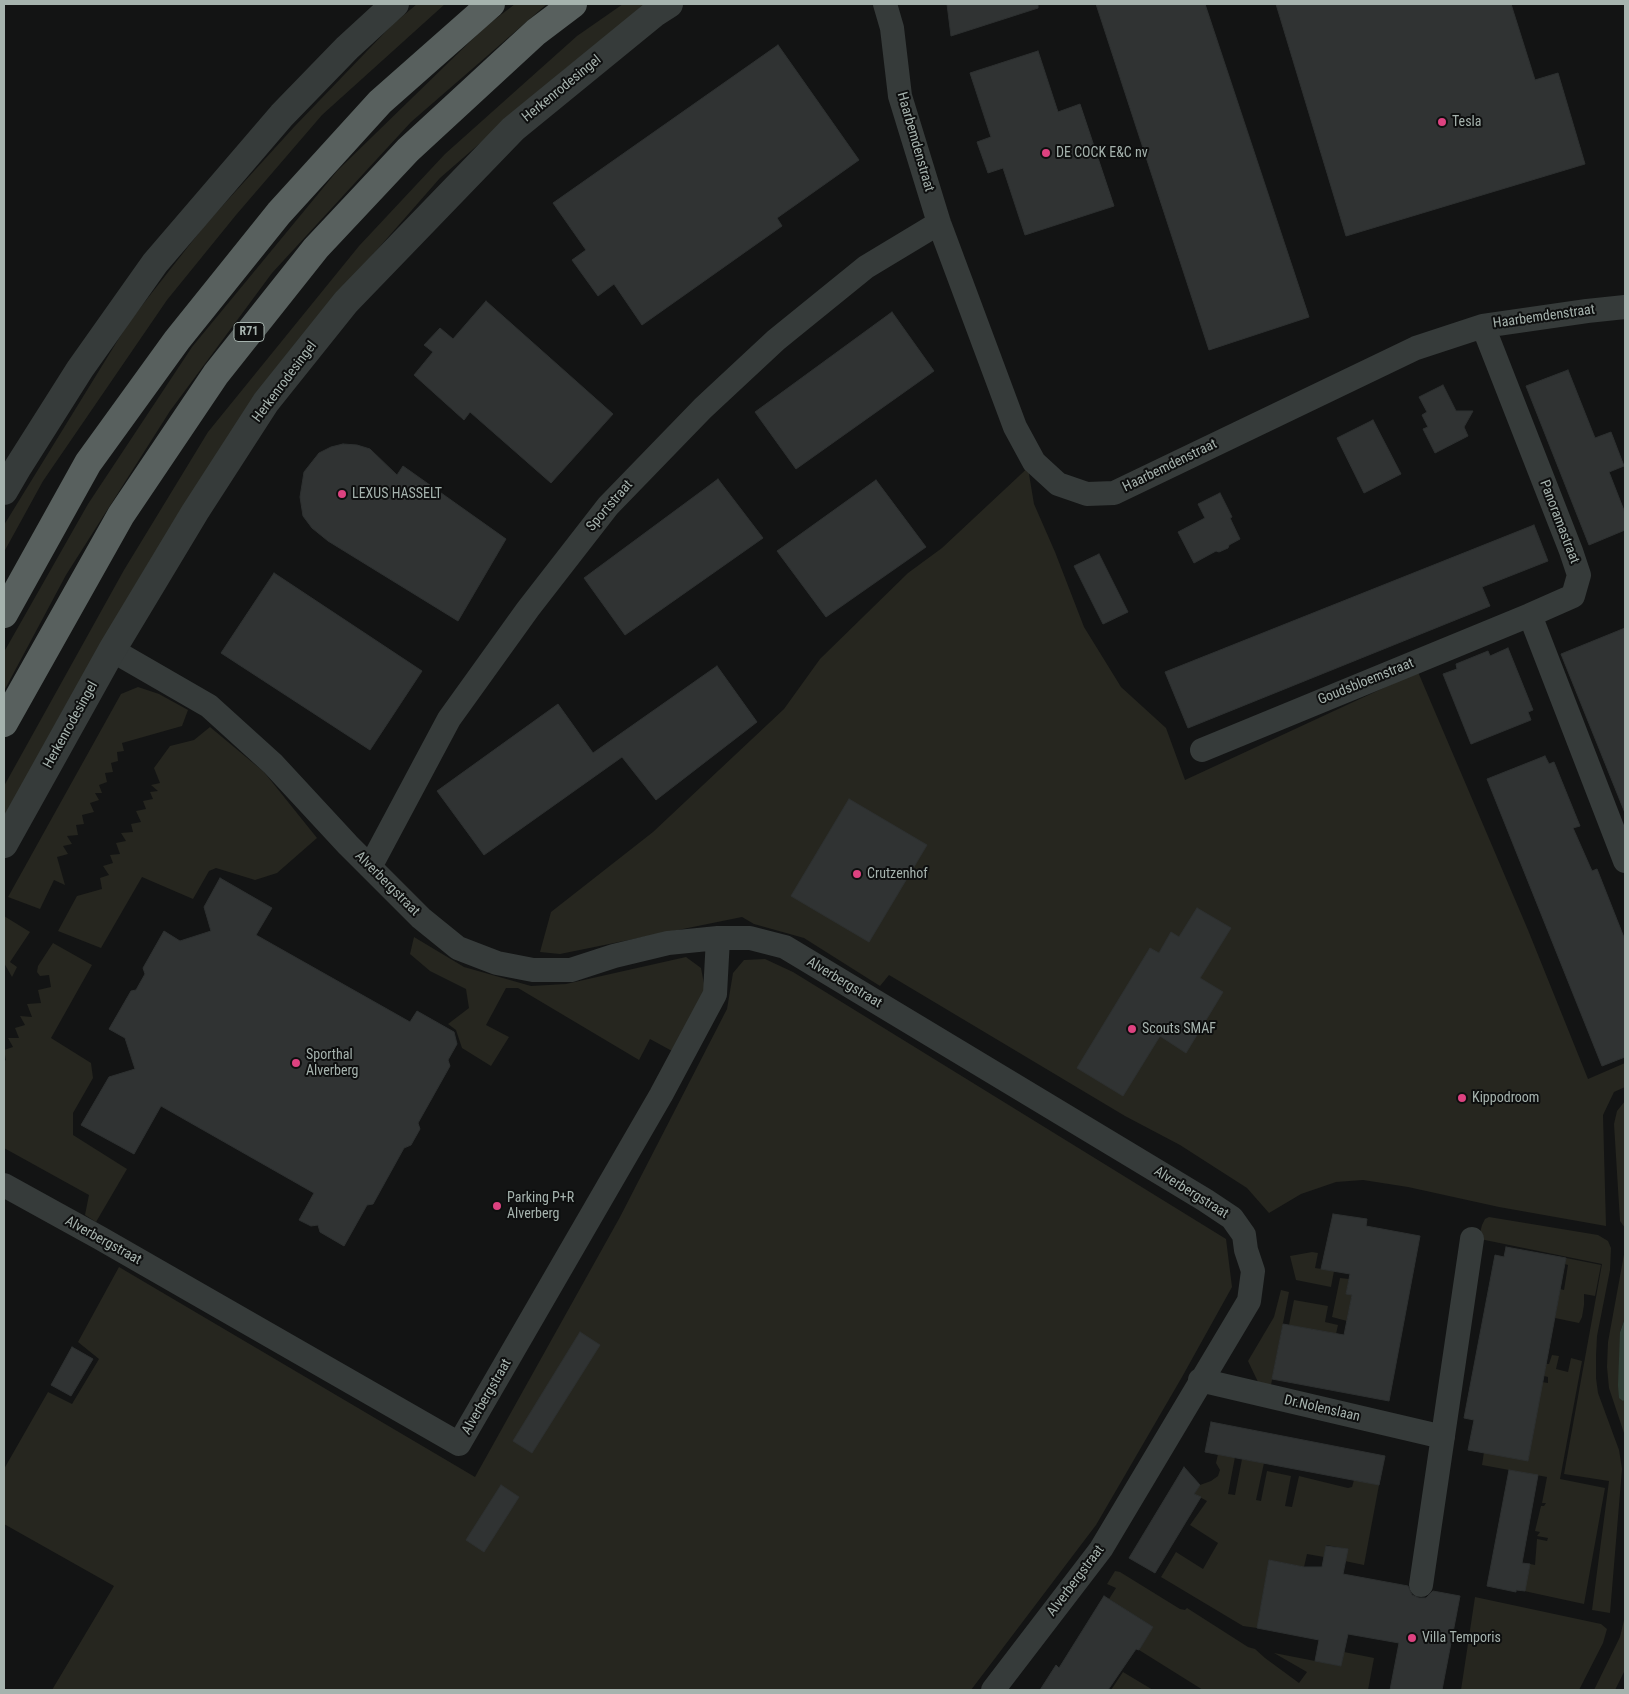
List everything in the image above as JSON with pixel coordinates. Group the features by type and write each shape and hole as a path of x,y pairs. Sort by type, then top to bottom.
{"highway":[{"path":"4,614 88,463 177,340 280,213 380,102 491,4"},
{"name":"R71","path":"4,723 121,515 216,374 316,248 408,150 536,32 573,4"}],"street":[{"path":"4,492 80,369 155,263 282,115 347,48 395,4"},
{"name":"Herkenrodesingel","path":"4,844 112,650 195,512 266,402 346,302 458,184 514,129 669,4"},
{"name":"Haarbemdenstraat","path":"885,4 892,28 900,96 939,223 1015,427 1034,462 1058,484 1087,494 1114,493 1416,348 1483,326 1625,307"},
{"name":"Sportstraat","path":"370,868 449,718 528,609 608,506 702,408 776,340 866,267 939,223"},
{"name":"Panoramastraat","path":"1483,326 1571,551 1578,575 1573,596 1530,615"},
{"path":"1530,615 1625,861"},
{"name":"Goudsbloemstraat","path":"1202,750 1530,615"},
{"name":"Alverbergstraat","path":"112,650 209,706 273,764 370,868 421,918 458,948 497,963 533,970 571,970 614,956 668,943 718,938 750,938 785,947 1232,1218 1244,1235 1246,1250 1253,1271 1249,1301 1200,1380 1101,1549 994,1690"},
{"name":"Alverbergstraat","path":"4,1186 100,1238 459,1444 661,1095 715,994 718,938"},
{"path":"1421,1585 1472,1239"},
{"name":"Dr.Nolenslaan","path":"1200,1380 1443,1437"}],"shaded area":[{"path":"417,4 445,4 322,115 236,215 167,300 43,481 4,552 4,525 129,322 205,225 294,127 392,25"},
{"path":"515,4 547,4 411,122 272,273 170,411 66,575 4,691 4,652 88,504 192,347 337,171 485,27"},
{"path":"623,4 648,4 564,70 440,178 340,292 4,817 4,786 124,570 208,432 359,246 445,154 577,36"},
{"path":"1034,462 1029,474 1034,504 1084,627 1121,687 1166,728 1185,780 1418,672 1528,930 1588,1079 1625,1063 1625,1087 1614,1092 1603,1115 1606,1226 1363,1180 1336,1182 1301,1194 1269,1213 1247,1188 1180,1145 1125,1116 889,975 880,986 804,938 754,924 742,917 560,954 540,952 551,912 653,832 784,709 820,659 908,573 942,548"},
{"path":"138,687 159,694 188,710 182,726 122,743 124,751 117,752 118,761 111,763 113,772 105,773 107,782 99,785 102,793 95,793 99,800 90,803 94,812 82,815 84,824 76,825 78,835 67,836 72,844 63,846 68,854 57,857 65,885 54,880 40,909 8,897 121,694"},
{"path":"210,727 264,772 317,838 277,873 255,880 216,868 209,871 193,899 142,877 101,948 58,931 77,896 102,889 100,878 109,875 103,866 113,863 110,855 120,854 116,843 126,841 121,833 133,832 131,824 141,822 136,811 146,809 143,801 153,799 150,792 158,791 151,785 160,783 154,768 170,746 194,740"},
{"path":"4,916 30,932 10,962 17,967 12,977 4,963"},
{"path":"414,937 464,967 531,986 566,984 686,957 701,968 705,989 672,1051 650,1039 639,1060 518,988 506,988 486,1025 509,1037 491,1066 462,1048 456,1030 448,1024 469,1008 466,989 430,971 410,954"},
{"path":"53,943 92,965 51,1038 91,1063 93,1078 73,1113 73,1135 127,1169 96,1222 85,1215 89,1195 4,1148 4,1061 6,1060 4,1050 13,1047 8,1038 19,1038 15,1028 25,1025 20,1016 32,1017 27,1004 41,1003 38,990 51,987 49,975 40,976 37,972 38,966"},
{"path":"765,959 793,972 1226,1239 1232,1287 1182,1377 1096,1525 971,1690 52,1690 114,1586 4,1524 4,1469 48,1392 72,1404 99,1359 78,1342 119,1267 475,1477 620,1217 727,1009 733,973 744,960"},
{"path":"1625,1101 1625,1228 1620,1221 1614,1124 1617,1111"},
{"path":"1489,1217 1598,1235 1608,1241 1611,1248 1610,1270 1597,1336 1596,1356 1598,1393 1619,1450 1622,1469 1610,1613 1592,1610 1609,1481 1564,1474 1602,1264 1480,1239 1482,1225 1485,1219"},
{"path":"1625,1249 1625,1318 1620,1332 1623,1401 1625,1400 1625,1436 1609,1388 1607,1367 1608,1342"},
{"path":"1312,1252 1318,1253 1315,1268 1334,1271 1331,1287 1296,1280 1290,1256"},
{"path":"1566,1258 1601,1265 1595,1296 1584,1294 1582,1317 1579,1323 1555,1318 1560,1289 1564,1290 1568,1265 1565,1264"},
{"path":"1340,1278 1349,1279 1346,1294 1352,1295 1347,1321 1332,1317"},
{"path":"1281,1290 1289,1292 1271,1385 1258,1382 1248,1361 1274,1317"},
{"path":"1294,1300 1328,1306 1325,1322 1338,1325 1336,1334 1289,1325"},
{"path":"1625,1318 1625,1400 1623,1401 1619,1398 1618,1385 1620,1332"},
{"path":"1552,1355 1559,1356 1556,1369 1568,1372 1571,1358 1582,1361 1560,1479 1605,1488 1584,1604 1524,1591 1530,1564 1535,1565 1537,1539 1547,1541 1548,1538 1537,1536 1540,1532 1535,1531 1541,1506 1544,1506 1546,1503 1542,1503 1547,1477 1482,1465 1484,1452 1528,1461 1542,1382 1548,1383 1548,1377 1544,1376 1546,1364 1549,1364"},
{"path":"1218,1454 1235,1457 1228,1494 1235,1495 1242,1459 1264,1463 1256,1500 1261,1501 1267,1471 1291,1476 1285,1506 1292,1507 1299,1476 1348,1488 1352,1487 1354,1480 1379,1485 1364,1565 1345,1561 1347,1549 1326,1545 1324,1557 1307,1554 1304,1567 1269,1560 1257,1628 1243,1626 1161,1577 1176,1552 1203,1569 1218,1543 1190,1525 1207,1501 1194,1494 1200,1485 1218,1476 1220,1470 1216,1463"},
{"path":"1115,1571 1120,1572 1180,1609 1185,1610 1187,1608 1248,1647 1255,1649 1299,1683 1307,1672 1274,1653 1341,1666 1344,1652 1374,1658 1368,1690 1203,1690 1139,1650 1153,1627 1109,1599 1116,1588 1107,1584"},
{"path":"1475,1597 1601,1624 1607,1629 1603,1643 1579,1690 1461,1690"},
{"path":"1625,1600 1625,1670 1615,1690 1594,1690 1620,1637 1624,1620"},
{"path":"1123,1672 1153,1690 1111,1690"}],"building":[{"path":"947,4 1038,4 1038,8 951,36"},
{"path":"1096,4 1205,4 1309,317 1209,350"},
{"name":"Tesla","path":"1276,4 1511,4 1535,80 1558,73 1585,164 1346,236"},
{"path":"778,45 859,160 777,218 782,226 642,325 614,284 598,296 572,260 586,250 553,203"},
{"name":"DE COCK E&C nv","path":"1038,51 1058,112 1080,104 1114,206 1025,235 1003,168 988,173 977,142 991,137 970,73"},
{"path":"486,301 613,414 551,483 470,412 464,420 414,375 433,352 424,345 440,328 453,339"},
{"path":"892,312 934,371 796,469 755,412"},
{"path":"1568,370 1595,438 1611,432 1624,466 1609,472 1625,513 1625,530 1589,545 1526,386"},
{"path":"1443,385 1456,411 1473,411 1464,427 1468,436 1435,453 1423,429 1428,427 1422,415 1427,412 1419,397"},
{"path":"1373,420 1401,474 1364,493 1337,438"},
{"path":"343,444 357,445 370,449 397,475 403,466 506,539 458,621 328,541 312,528 303,516 300,497 304,472 319,453"},
{"path":"718,479 763,538 625,635 584,578"},
{"path":"876,480 926,547 826,617 777,551"},
{"path":"1220,493 1240,539 1229,545 1228,548 1219,552 1216,551 1194,563 1178,532 1205,518 1198,504"},
{"path":"1534,525 1548,561 1482,587 1490,606 1188,728 1165,672"},
{"path":"1099,554 1128,612 1103,624 1074,566"},
{"path":"274,573 422,671 370,750 221,653"},
{"path":"1625,628 1625,813 1561,654"},
{"path":"1508,648 1533,710 1528,712 1531,720 1471,744 1443,674 1457,669 1456,664 1488,651 1490,656"},
{"path":"717,666 757,722 656,800 622,757 484,855 437,791 558,704 593,753"},
{"path":"1545,756 1549,764 1554,762 1580,826 1573,828 1592,871 1597,869 1625,940 1625,1057 1602,1066 1487,779"},
{"name":"Crutzenhof","path":"849,799 927,845 869,942 791,896"},
{"name":"Sporthal Alverberg","path":"220,878 272,908 256,935 410,1022 417,1011 454,1032 457,1044 448,1060 450,1066 418,1123 420,1129 411,1145 404,1148 373,1204 367,1205 344,1246 320,1232 318,1225 311,1226 299,1220 314,1193 161,1106 134,1154 81,1125 109,1077 135,1069 125,1038 109,1029 131,991 136,990 145,974 143,968 164,931 180,941 211,931 204,907"},
{"path":"1197,908 1231,928 1200,978 1223,992 1186,1053 1160,1036 1123,1096 1077,1068 1150,948 1159,953 1171,932 1179,937"},
{"path":"1333,1214 1367,1219 1366,1226 1420,1236 1389,1401 1272,1379 1283,1324 1344,1335 1352,1295 1346,1294 1350,1274 1321,1269"},
{"path":"1506,1247 1566,1258 1528,1461 1468,1450 1474,1420 1464,1418 1495,1255 1504,1257"},
{"path":"580,1332 600,1345 532,1453 513,1441"},
{"path":"72,1347 93,1359 71,1396 51,1385"},
{"path":"1211,1422 1385,1456 1379,1485 1205,1452"},
{"path":"1184,1467 1200,1485 1194,1494 1201,1497 1155,1573 1129,1558"},
{"path":"1509,1470 1538,1475 1522,1563 1530,1564 1525,1591 1516,1590 1516,1592 1487,1586"},
{"path":"501,1485 519,1497 484,1552 466,1540"},
{"path":"1326,1546 1348,1549 1343,1574 1408,1586 1412,1595 1419,1598 1426,1598 1433,1591 1460,1596 1442,1690 1390,1690 1399,1643 1348,1634 1341,1666 1315,1661 1319,1640 1257,1628 1269,1560 1304,1567 1322,1567"},
{"path":"1104,1596 1153,1627 1139,1650 1136,1649 1108,1690 1040,1690 1056,1665 1059,1668"}],"place":[{"name":"Tesla","path":"1442,122"},
{"name":"DE COCK E&C nv","path":"1046,153"},
{"name":"LEXUS HASSELT","path":"342,494"},
{"name":"Crutzenhof","path":"857,874"},
{"name":"Scouts SMAF","path":"1132,1029"},
{"name":"Sporthal Alverberg","path":"296,1063"},
{"name":"Kippodroom","path":"1462,1098"},
{"name":"Parking P+R Alverberg","path":"497,1206"},
{"name":"Villa Temporis","path":"1412,1638"}]}
